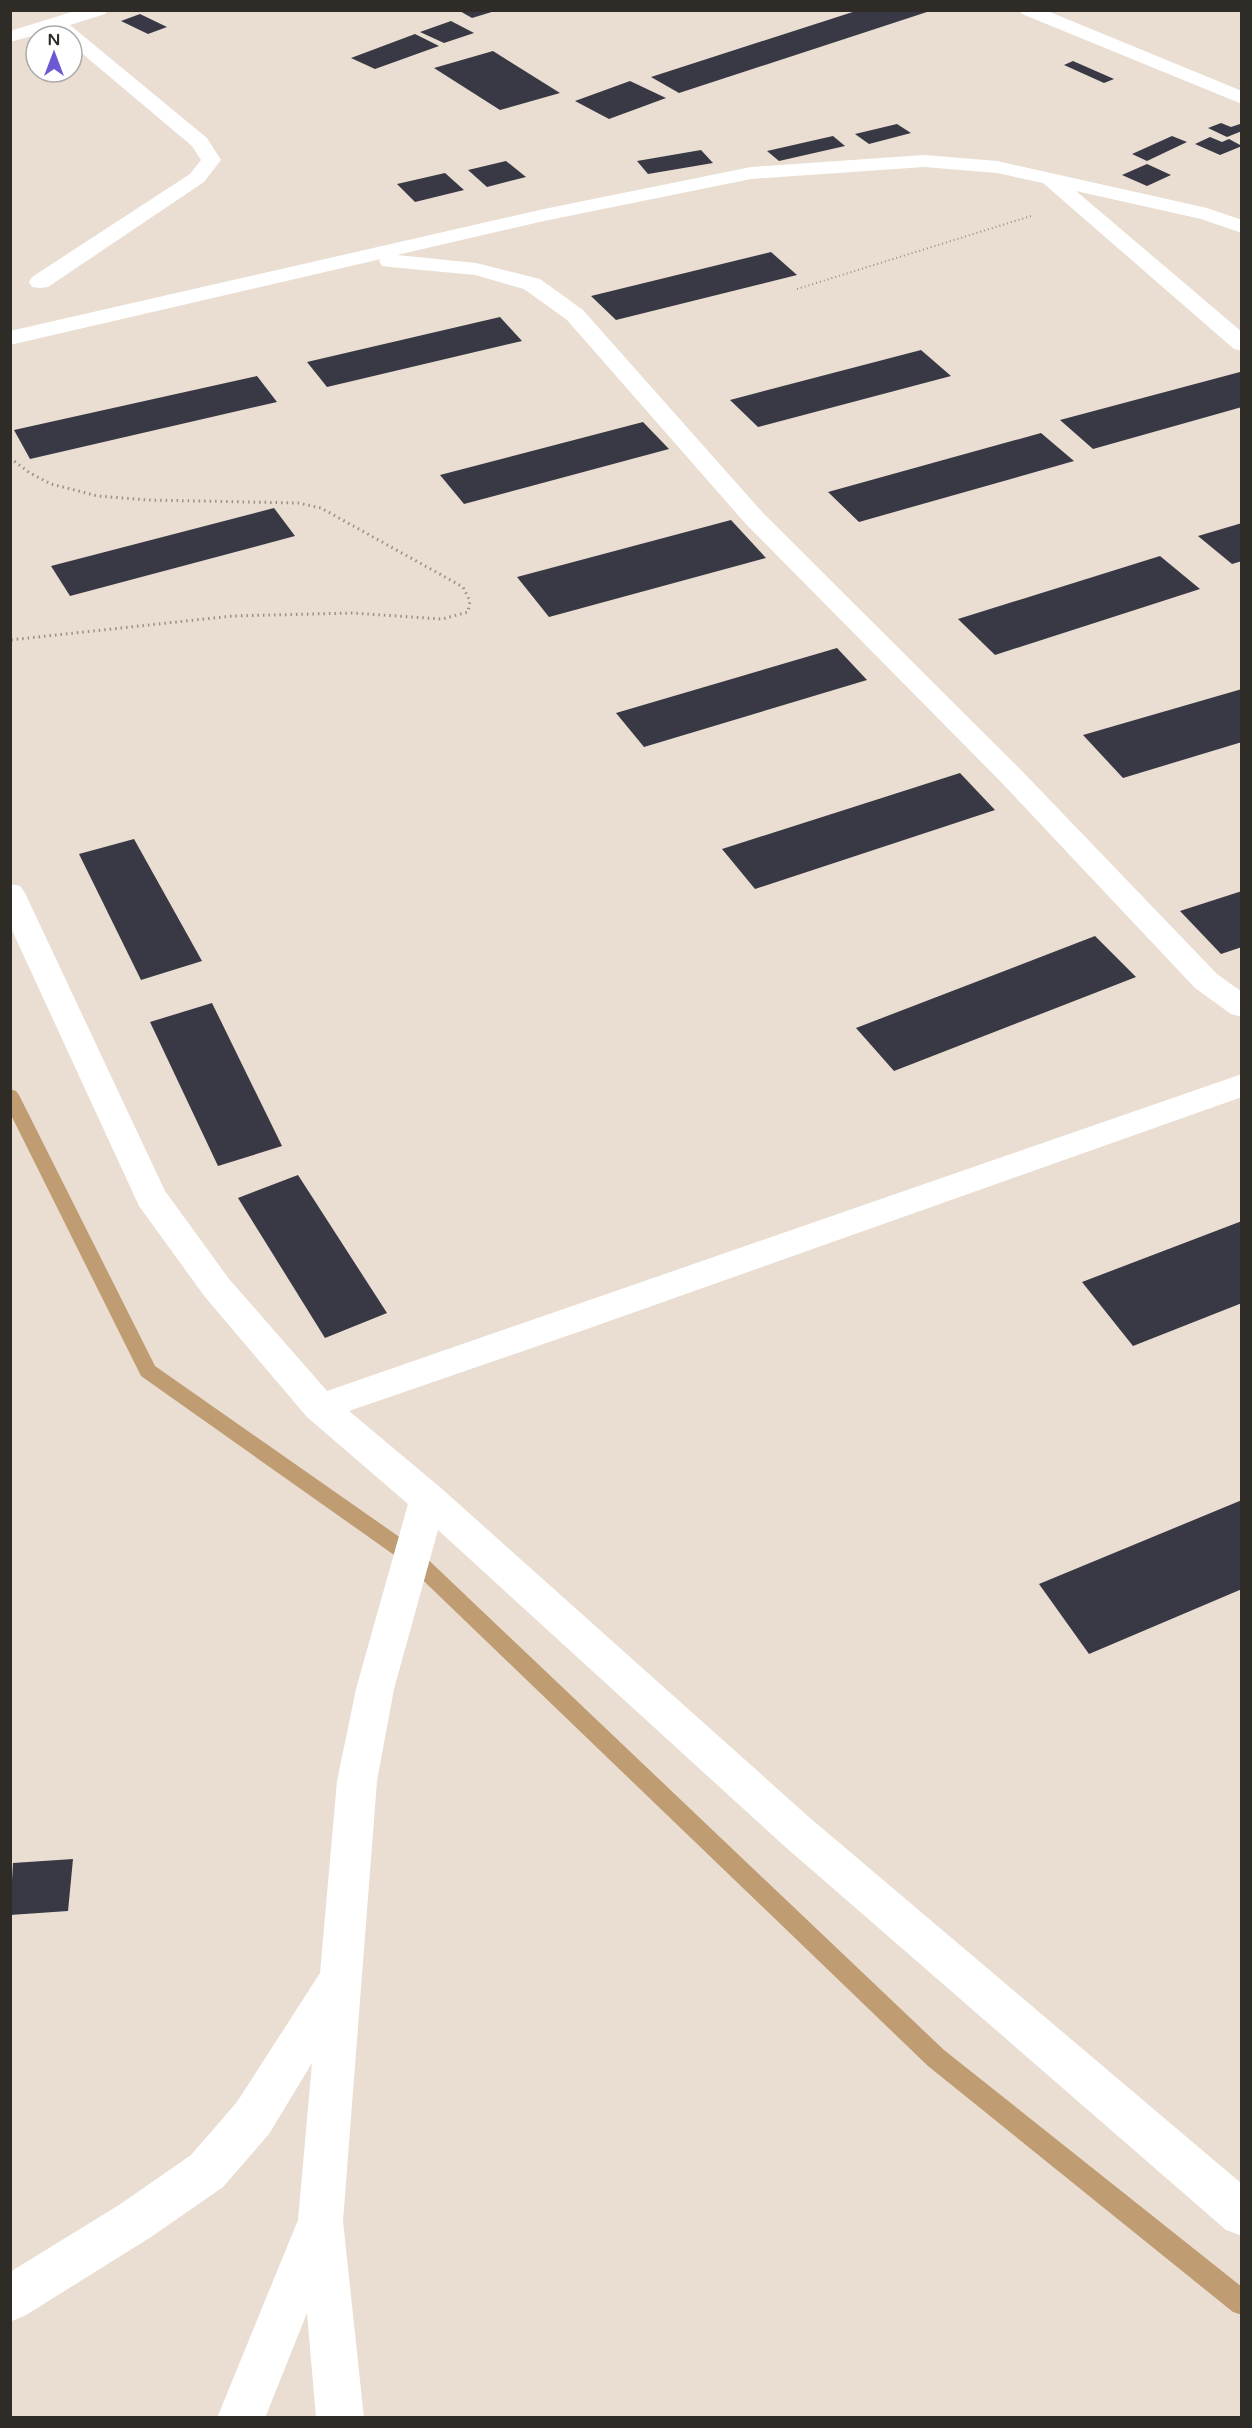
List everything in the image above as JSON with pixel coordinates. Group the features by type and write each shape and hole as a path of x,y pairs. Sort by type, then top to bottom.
{"street":[{"path":"58,24 99,10"},
{"path":"1029,10 1242,98"},
{"path":"40,282 197,178 211,160 200,142 84,46"},
{"path":"10,338 544,215 751,173 924,161 997,167 1207,214 1242,227"},
{"path":"1047,177 1242,344"},
{"path":"355,259 427,263 476,269 532,284 576,315 754,518 1011,776 1206,981 1242,1007"},
{"path":"10,893 151,1197 217,1288 320,1407 428,1499 796,1831 1242,2214"},
{"path":"320,1407 575,1320 1242,1084"},
{"path":"340,2418 321,2220 333,2091 340,1979 360,1770 375,1689 428,1499"},
{"path":"10,2299 135,2222 207,2171 252,2118 340,1979"},
{"path":"241,2418 321,2220"}],"path":[{"path":"797,289 1077,201"},
{"path":"10,458 35,477 86,493 131,500 298,502 321,508 463,587 470,601 468,612 442,619 352,613 232,616 10,640"}],"building":[{"path":"458,10 495,10 495,11 472,18"},
{"path":"859,10 930,11 679,93 651,77"},
{"path":"140,14 167,27 148,34 121,21"},
{"path":"451,21 474,33 444,43 420,32"},
{"path":"415,34 439,46 375,69 351,58"},
{"path":"493,51 560,93 500,110 434,68"},
{"path":"1073,61 1114,79 1104,83 1064,65"},
{"path":"630,81 666,98 609,119 575,101"},
{"path":"1221,123 1231,127 1240,124 1242,131 1227,137 1208,128"},
{"path":"897,124 911,133 869,144 855,134"},
{"path":"833,136 845,146 779,161 767,151"},
{"path":"1172,136 1187,142 1147,161 1132,154"},
{"path":"1210,137 1222,142 1229,139 1242,146 1220,155 1195,144"},
{"path":"701,150 713,163 648,174 637,161"},
{"path":"506,161 526,177 487,187 468,170"},
{"path":"1147,164 1171,175 1147,186 1122,175"},
{"path":"445,173 464,190 415,202 397,184"},
{"path":"771,252 797,275 616,320 591,296"},
{"path":"500,317 522,341 327,387 307,362"},
{"path":"921,350 951,376 758,427 730,400"},
{"path":"1240,372 1242,407 1093,449 1060,420"},
{"path":"257,376 277,402 30,459 14,430"},
{"path":"643,422 669,449 464,504 440,475"},
{"path":"1041,433 1074,461 859,522 828,492"},
{"path":"274,508 295,536 70,596 51,566"},
{"path":"731,520 766,558 549,617 517,577"},
{"path":"1242,523 1242,561 1232,564 1198,536"},
{"path":"1160,556 1200,589 995,655 958,619"},
{"path":"837,648 867,680 644,747 616,713"},
{"path":"1242,689 1242,742 1123,778 1083,735"},
{"path":"960,773 995,810 755,889 722,849"},
{"path":"134,839 202,961 141,980 79,854"},
{"path":"1242,891 1242,947 1221,954 1180,911"},
{"path":"1095,936 1136,977 894,1071 856,1028"},
{"path":"212,1003 282,1146 218,1166 150,1022"},
{"path":"298,1175 387,1313 325,1338 238,1198"},
{"path":"1242,1221 1242,1303 1133,1346 1082,1282"},
{"path":"1242,1500 1242,1589 1089,1654 1039,1584"},
{"path":"73,1859 68,1911 10,1915 13,1863"}],"waterway":[{"path":"10,1095 148,1371 411,1556 936,2058 1242,2303"}]}
